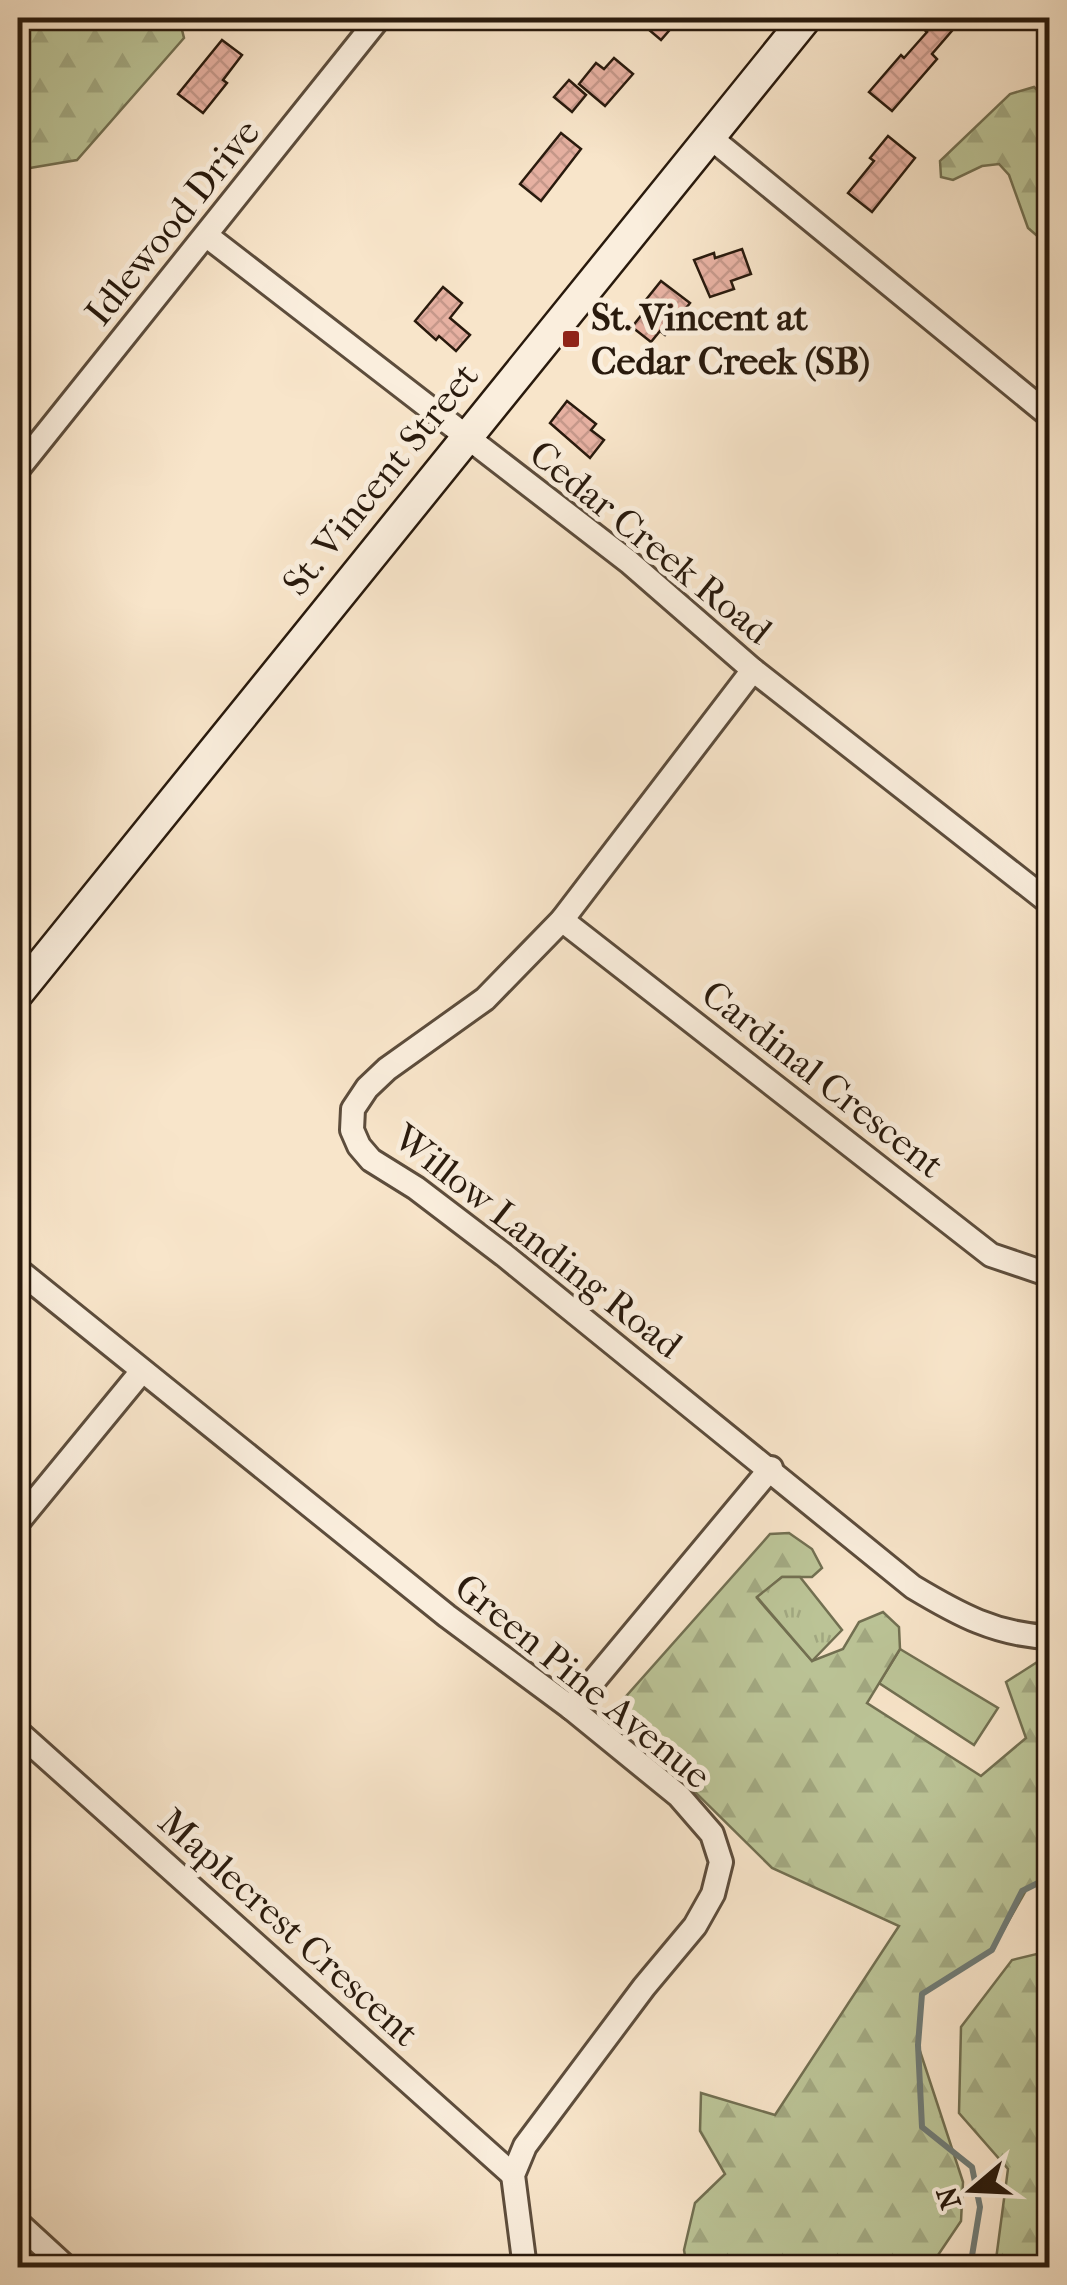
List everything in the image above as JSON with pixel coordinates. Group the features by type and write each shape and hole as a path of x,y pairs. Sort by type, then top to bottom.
{"street":[{"name":"Idlewood Drive","path":"18,469 379,18"},
{"name":"St. Vincent Street","path":"18,993 806,18"},
{"path":"711,138 1050,416"},
{"name":"Cedar Creek Road","path":"207,236 629,562 752,670 1050,903"},
{"name":"Willow Landing Road","path":"752,670 562,920 485,999 367,1088 353,1109 352,1130 371,1160 416,1188 504,1255 772,1468 913,1586 954,1613 1006,1632 1050,1637"},
{"name":"Cardinal Crescent","path":"562,920 991,1255 1050,1275"},
{"name":"Green Pine Avenue","path":"18,1270 446,1616 571,1708 679,1796 712,1834 721,1862 713,1894 695,1926 644,1987 525,2146 513,2176"},
{"path":"18,1522 142,1372"},
{"path":"571,1708 772,1468"},
{"name":"Maplecrest Crescent","path":"18,1732 513,2176"},
{"path":"513,2176 525,2268"},
{"path":"18,2223 68,2268"}],"green space":[{"path":"18,18 179,18 184,38 77,160 18,170"},
{"path":"1034,87 1049,101 1049,246 1028,228 1009,175 999,164 982,166 953,180 941,177 940,161 1010,94"},
{"path":"789,1533 812,1549 822,1568 812,1577 782,1577 757,1598 812,1661 843,1649 859,1622 883,1612 899,1627 900,1649 867,1703 981,1776 1026,1738 1006,1682 1042,1659 1049,1663 1049,1877 1028,1887 992,1950 922,1995 918,2045 963,2182 961,2221 930,2267 687,2267 684,2250 695,2203 725,2174 700,2131 701,2093 775,2115 899,1926 772,1868 613,1711 770,1534"},
{"path":"782,1577 800,1577 842,1630 812,1661 757,1597"},
{"path":"900,1649 998,1708 974,1745 879,1683"},
{"path":"1049,1951 1049,2267 995,2267 1008,2169 959,2113 961,2027 1012,1960"}],"building":[{"path":"635,18 680,18 661,40"},
{"path":"910,18 963,18 932,54 937,59 892,111 869,92 927,32"},
{"path":"222,40 242,55 223,80 227,83 203,113 178,94"},
{"path":"614,58 633,74 605,106 579,84 596,63 604,69"},
{"path":"569,80 586,95 572,112 554,97"},
{"path":"561,133 581,149 541,201 520,184"},
{"path":"888,136 915,158 872,212 848,193"},
{"path":"742,249 751,274 731,281 734,289 710,297 694,260"},
{"path":"661,281 690,303 665,335 660,331 651,342 632,327"},
{"path":"443,287 462,303 450,318 470,335 456,351 415,321"},
{"path":"567,401 596,424 591,430 604,440 590,458 550,423"}],"waterway":[{"path":"966,2268 971,2262 980,2207 972,2167 922,2127 918,2045 922,1994 992,1950 1022,1891 1050,1877"}],"place":[{"name":"St. Vincent at Cedar Creek (SB)","path":"571,339"}]}
